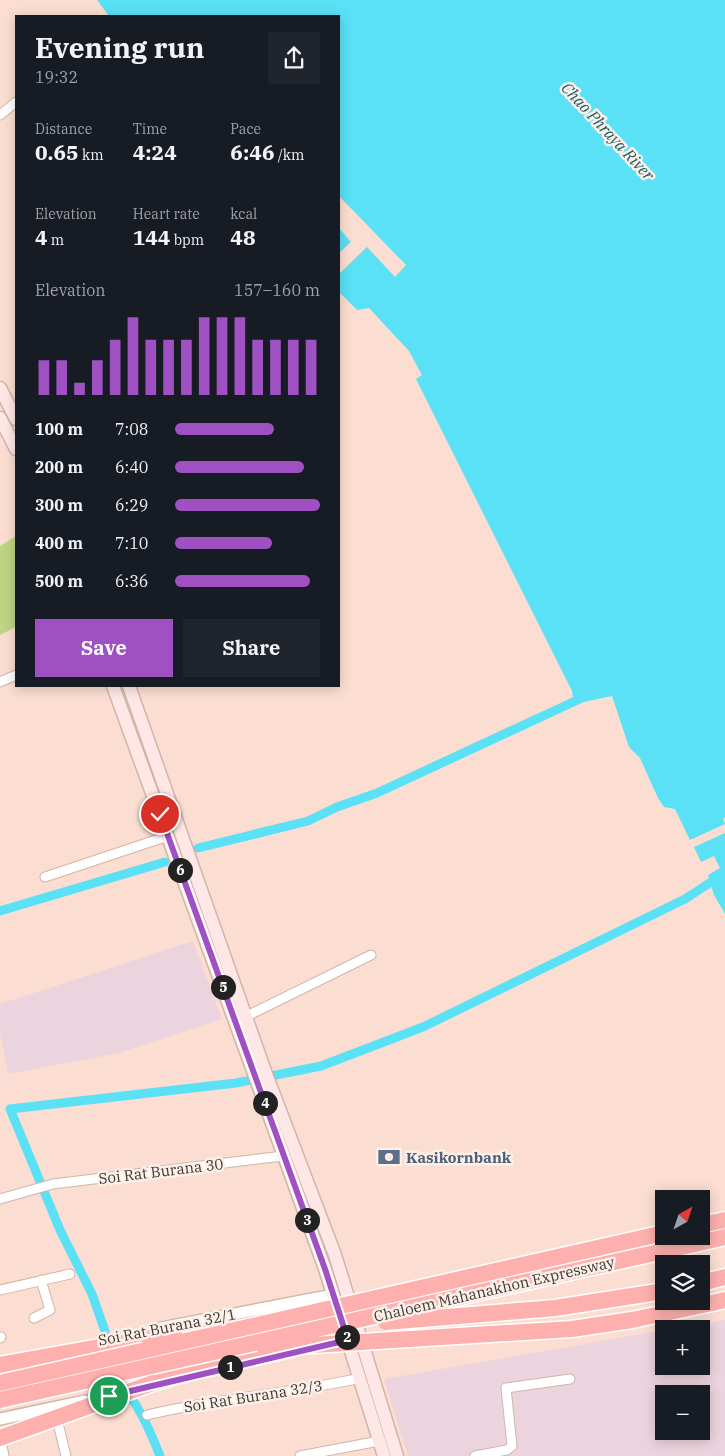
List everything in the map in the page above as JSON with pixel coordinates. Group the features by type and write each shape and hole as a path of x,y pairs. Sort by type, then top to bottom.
{"highway":[{"path":"710,1223 725,1220"},
{"name":"Chaloem Mahanakhon Expressway","path":"0,1383 655,1235"},
{"name":"Chaloem Mahanakhon Expressway","path":"0,1400 725,1237"},
{"path":"710,1281 725,1277"},
{"path":"655,1293 545,1309 247,1332 186,1350 218,1352 572,1329 632,1320 725,1300"},
{"path":"0,1365 198,1330 238,1327 307,1328"},
{"path":"0,1436 173,1377 279,1348"}],"main road":[{"path":"0,388 15,417"},
{"path":"0,418 4,435 15,448"},
{"path":"113,687 168,836 263,1080 334,1255 397,1456"},
{"path":"129,687 247,1016 283,1156 333,1295 384,1456"}],"street":[{"path":"0,115 15,103"},
{"path":"0,682 15,675"},
{"path":"45,876 168,836"},
{"path":"247,1016 371,955"},
{"name":"Soi Rat Burana 30","path":"0,1199 53,1184 283,1156"},
{"path":"0,1290 70,1274"},
{"path":"34,1318 50,1310 41,1280"},
{"name":"Soi Rat Burana 32/1","path":"0,1360 333,1295"},
{"path":"0,1419 348,1340"},
{"name":"Soi Rat Burana 32/3","path":"147,1415 176,1408 299,1391 360,1378"},
{"path":"475,1456 507,1450 512,1446 506,1388 570,1379"},
{"path":"54,1408 66,1456"},
{"path":"0,1436 4,1456"},
{"path":"300,1456 379,1441"}],"shaded area":[{"path":"193,941 222,1019 119,1053 8,1074 0,1032 0,1004"},
{"path":"725,1320 725,1456 408,1456 384,1379 655,1332 655,1375 710,1375 710,1323"}],"green space":[{"path":"15,537 15,628 0,635 0,546"}],"water":[{"name":"Chao Phraya River","path":"97,0 725,0 725,817 723,819 725,824 690,840 675,809 664,807 640,758 629,747 612,696 574,704 572,691 416,379 422,375 409,351 369,308 357,310 340,293 340,15 108,15"},
{"path":"725,833 725,914 714,895 708,875 720,868 714,856 701,862 694,847"}],"pier":[{"path":"340,197 406,265 395,277 367,247 340,273 340,252 351,242 340,229"}],"waterway":[{"path":"198,848 308,821 337,807 377,793 584,697"},
{"path":"0,911 165,862"},
{"path":"105,1331 92,1294 60,1230 10,1109 236,1083 321,1066 423,1027 685,899 725,873"},
{"path":"132,1399 148,1427 160,1456"}],"place":[{"name":"Kasikornbank","path":"389,1157"}],"route":[{"path":"109,1396 348,1340 325,1269 160,814"}]}
